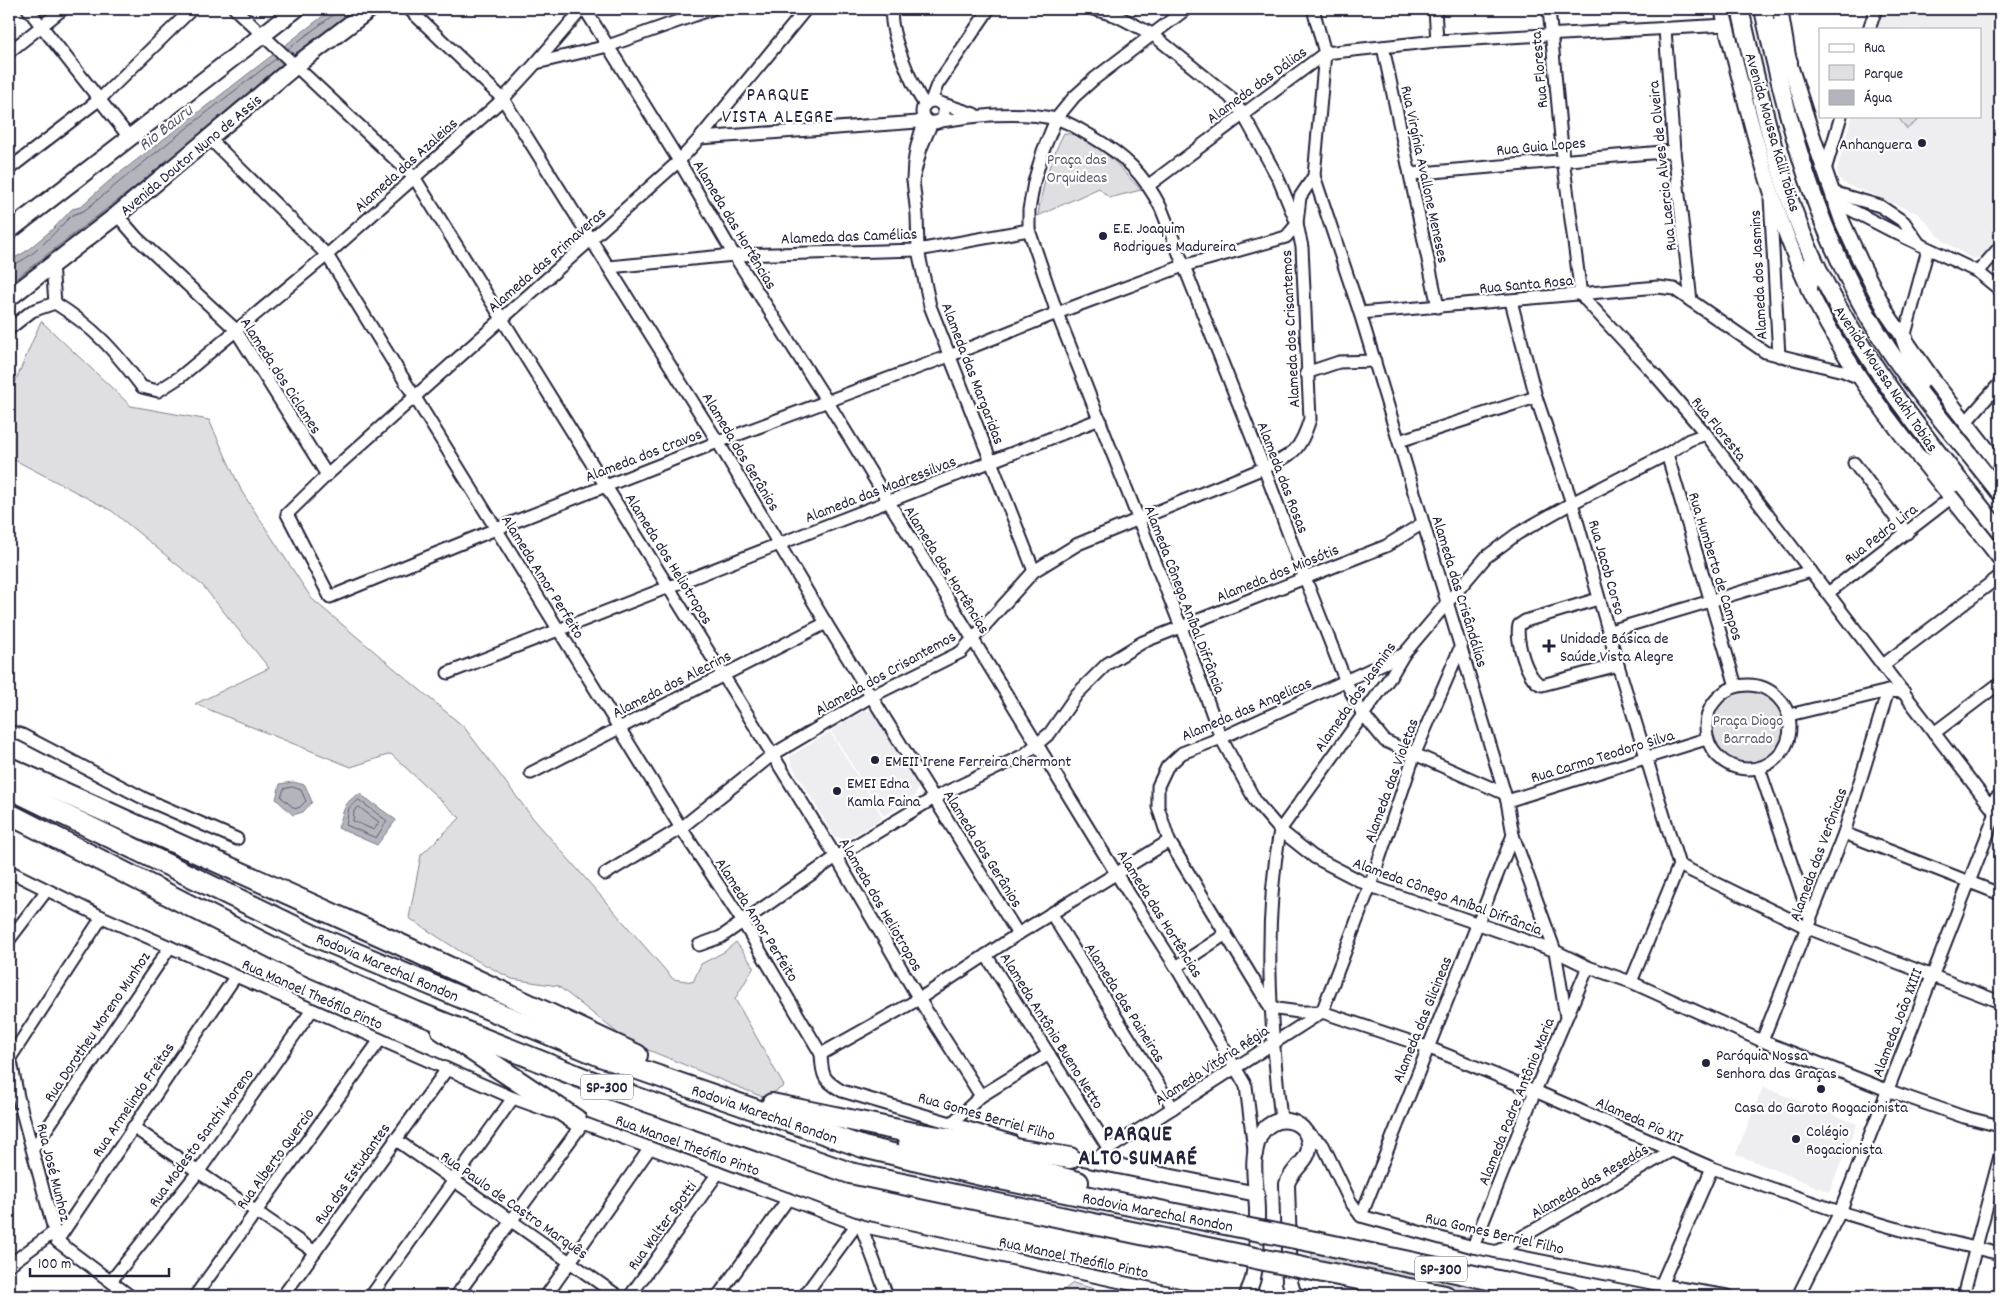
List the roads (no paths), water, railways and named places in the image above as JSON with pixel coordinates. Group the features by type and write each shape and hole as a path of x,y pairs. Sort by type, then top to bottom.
{"highway":[{"path":"9,768 397,943 618,1048 768,1103 873,1137 998,1162 1118,1192 1163,1204 1207,1222"},
{"name":"Rodovia Marechal Rondon","path":"9,788 312,935 603,1057 863,1147 994,1178 1207,1222 1315,1242 1568,1296"},
{"name":"Rodovia Marechal Rondon","path":"9,814 301,962 416,1012 595,1083 850,1174 1241,1256 1445,1296"},
{"name":"SP-300","path":"416,1012 579,1122"},
{"path":"768,1103 913,1133 1070,1158"}],"main road":[{"path":"9,230 296,9"},
{"name":"Avenida Doutor Nuno de Assis","path":"9,298 117,215 296,66 370,9"},
{"name":"Avenida Moussa Nakhl Tobias","path":"1740,9 1783,176 1813,258 1838,308 1861,346 1913,419 2000,531"},
{"path":"1764,9 1789,62"},
{"name":"Avenida Moussa Nakhl Tobias","path":"1764,9 1798,143 1828,234 1852,286 1880,336 1926,399 2000,493"},
{"path":"1808,288 1813,258"},
{"path":"1904,338 1926,399"},
{"path":"1921,459 1969,492"}],"street":[{"path":"28,9 129,137"},
{"path":"9,52 63,9"},
{"path":"9,169 100,99 192,9"},
{"name":"Alameda dos Heliotropos","path":"235,9 414,176 605,486 670,587 836,858 919,999 981,1096"},
{"name":"Alameda dos Gerânios","path":"409,9 503,99 718,442 826,623 1018,934"},
{"name":"Alameda das Azaleias","path":"55,303 81,320 113,348 142,387 158,391 180,377 236,328 327,255 503,99 583,9"},
{"name":"Alameda das Hortências","path":"583,9 608,46 734,255 1176,967 1246,1086 1249,1096 1255,1156"},
{"path":"536,64 608,46 712,9"},
{"name":"Alameda das Primaveras","path":"287,514 327,475 502,318 592,241 679,161 806,9"},
{"path":"892,9 890,19 899,50 912,78 933,102 978,116"},
{"name":"Alameda das Margaridas","path":"929,120 923,112 933,102 933,92 989,9"},
{"path":"1093,9 1117,16 1152,34 1230,97 1243,114 1278,178 1297,224"},
{"path":"1029,230 1029,210 1034,182 1043,151 1056,119 1074,97 1186,9"},
{"path":"1183,266 1286,237 1297,224 1300,197 1314,176 1325,53 1313,9"},
{"path":"1435,9 1437,41"},
{"name":"Rua Floresta","path":"1549,9 1563,159 1581,295 1656,376 1706,434 1995,812"},
{"name":"Avenida Moussa Kalil Tobias","path":"1722,9 1770,193 1808,288 1832,332 1862,379 1921,459 2000,559"},
{"path":"1780,9 1789,62 1842,222 1863,267 1888,315 2000,466"},
{"path":"1869,28 1876,9"},
{"name":"Alameda das Dálias","path":"1149,185 1325,53 1437,41 1726,26"},
{"name":"Rua Laercio Alves de Olveira","path":"1665,28 1674,151 1691,301"},
{"name":"Rua Virgínia Avallone Meneses","path":"1383,47 1438,307"},
{"name":"Alameda das Margaridas","path":"929,120 941,119 944,112 933,102"},
{"name":"Alameda das Rosas","path":"978,116 1024,115 1056,119 1074,126 1109,146 1132,164 1149,185 1161,208 1346,682 1362,713 1385,741 1415,753 1505,797"},
{"path":"700,138 978,116"},
{"path":"1825,170 1840,118"},
{"name":"Alameda das Margaridas","path":"929,120 918,136 913,163 913,180 917,214 918,250 930,306 1034,571"},
{"name":"Alameda Amor Perfeito","path":"209,138 327,255 681,828 742,922 821,1054"},
{"name":"Rua Guia Lopes","path":"1410,174 1563,159 1674,151"},
{"name":"Alameda das Crisândálias","path":"1314,176 1375,361 1505,797 1513,835 1555,951 1566,1018"},
{"name":"Alameda dos Jasmins","path":"1770,193 1779,356"},
{"path":"1834,197 1925,247 1978,272 2000,290"},
{"path":"1834,197 1880,206 1904,222 1925,247"},
{"name":"Alameda dos Ciclames","path":"117,215 137,238 236,328 327,475"},
{"name":"Alameda dos Crisantemos","path":"606,874 681,828 772,755 872,696 961,652 1034,571 1078,544 1264,468 1288,456 1302,442 1310,419 1306,374 1302,247 1297,224"},
{"name":"Alameda das Camélias","path":"609,267 734,255 918,250 1029,230"},
{"name":"Alameda Cônego Aníbal Difrância","path":"1029,230 1057,313 1181,627 1221,738 1256,802 1280,830 1314,857 1370,886 1478,922 1555,951 1588,967 1631,982 1762,1041 1887,1090 1964,1117 2000,1126"},
{"path":"1904,338 1925,247"},
{"path":"1978,272 2000,248"},
{"path":"9,329 32,311 55,303 52,264"},
{"name":"Alameda dos Cravos","path":"287,514 330,597 496,529 718,442 1183,266"},
{"name":"Rua Santa Rosa","path":"1360,313 1658,287 1674,289 1765,352 1843,371 1862,379"},
{"name":"Rua Jacob Corso","path":"1511,301 1536,397 1572,503 1598,599 1610,631 1618,665 1679,865"},
{"path":"1306,374 1339,362 1375,361"},
{"path":"1966,422 2000,383"},
{"path":"1399,441 1536,397"},
{"name":"Alameda das Madressilvas","path":"448,672 1100,420"},
{"name":"Alameda dos Jasmins","path":"1281,1119 1272,1044 1268,956 1275,857 1280,830 1362,713 1391,676 1404,654 1486,557 1517,534 1572,503 1667,454 1689,440 1706,434"},
{"name":"Rua Humberto de Campos","path":"1667,454 1736,686"},
{"path":"1854,463 1907,532"},
{"name":"Rua Pedro Lira","path":"1828,594 1952,497"},
{"name":"Alameda dos Miosótis","path":"700,944 721,937 836,858 934,798 1024,755 1050,733 1077,694 1107,664 1143,642 1386,546 1423,523"},
{"path":"1610,631 1811,571"},
{"path":"1882,665 2000,576"},
{"path":"1598,599 1525,621 1519,625 1517,633 1530,677 1536,683 1542,685 1618,665"},
{"name":"Alameda dos Alecrins","path":"531,773 826,623"},
{"name":"Alameda das Violetas","path":"1322,1012 1370,886 1415,753 1461,646"},
{"name":"Alameda das Angelicas","path":"1270,1008 1170,841 1158,807 1158,786 1167,766 1182,752 1221,738 1404,654"},
{"path":"1381,666 1391,676"},
{"path":"1934,733 2000,683"},
{"path":"1749,684 1762,687 1774,694 1783,703 1789,715 1789,735 1781,754 1771,763 1759,768 1746,770 1732,767 1721,761 1712,751 1706,739 1705,725 1708,712 1714,701 1724,692 1736,686 1749,684"},
{"path":"1789,715 1888,690 1904,692"},
{"name":"Alameda das Verônicas","path":"1762,1041 1844,833 1888,690"},
{"path":"9,731 22,735 145,799 237,839"},
{"name":"Rua Carmo Teodoro Silva","path":"1505,797 1647,758 1706,739"},
{"path":"1759,768 1809,924"},
{"path":"1995,812 2000,795"},
{"name":"Alameda João XXIII","path":"1798,1296 1840,1212 1995,812"},
{"path":"1844,833 2000,894"},
{"name":"Alameda das Glicineas","path":"1361,1216 1513,835"},
{"path":"821,1054 919,999 1018,934 1170,841"},
{"path":"1631,982 1679,865 1809,924 1932,976 2000,1002"},
{"name":"Rua Manoel Theófilo Pinto","path":"9,871 102,917 234,977 513,1098 859,1225 1186,1296"},
{"path":"9,940 47,890"},
{"name":"Alameda das Paineiras","path":"1052,913 1173,1108"},
{"path":"9,1055 102,917"},
{"path":"1176,967 1226,934"},
{"name":"Rua Dorotheu Moreno Munhoz","path":"33,1149 170,947"},
{"name":"Alameda Antônio Bueno Netto","path":"986,955 1108,1149"},
{"path":"1242,963 1260,968 1268,956"},
{"name":"Alameda Padre Antônio Maria","path":"1473,1247 1535,1091 1588,967"},
{"name":"Rua Armelindo Freitas","path":"55,1236 234,977"},
{"name":"Alameda Pio XII","path":"1270,1008 1299,1012 1322,1012 1427,1047 1535,1091 1712,1168 1840,1212 1905,1231 2000,1254"},
{"name":"Rua Modesto Sanchi Moreno","path":"111,1281 199,1171 312,1010"},
{"name":"Alameda Vitória Régia","path":"1093,1161 1108,1149 1236,1069 1322,1012"},
{"name":"Rua Alberto Quercio","path":"196,1296 380,1040"},
{"name":"Rua Gomes Berriel Filho","path":"821,1054 822,1074 829,1084 842,1091 1070,1158 1257,1194"},
{"path":"952,1123 981,1096 1049,1054"},
{"name":"Rua José Munhoz","path":"9,1055 14,1100 33,1149 55,1236 130,1296"},
{"name":"Rua dos Estudantes","path":"283,1296 446,1069"},
{"path":"370,1296 513,1098"},
{"path":"1247,1296 1255,1268 1257,1194 1255,1156 1259,1137 1269,1125 1281,1119 1293,1122 1315,1136 1326,1150 1350,1201 1361,1216"},
{"path":"456,1296 579,1122"},
{"path":"132,1127 315,1252"},
{"path":"1298,1295 1290,1282 1287,1184 1294,1170 1309,1153 1308,1139 1303,1129"},
{"name":"Rua Paulo de Castro Marquês","path":"394,1139 618,1296"},
{"path":"546,1296 650,1148"},
{"name":"Alameda das Resedás","path":"1496,1252 1671,1151"},
{"path":"1963,1296 2000,1156"},
{"path":"1661,1285 1712,1168"},
{"name":"Rua Walter Spotti","path":"630,1296 718,1173"},
{"path":"718,1296 788,1199"},
{"name":"Rua Gomes Berriel Filho","path":"1361,1216 1473,1247 1661,1285 1728,1296"},
{"path":"804,1296 859,1225 886,1296"},
{"path":"870,1251 873,1236 878,1230"},
{"path":"9,1265 55,1236"}],"water":[{"path":"332,9 363,9 185,154 9,291 9,261 25,252 54,228 72,209 80,207 108,182"},
{"path":"293,782 305,785 312,802 303,812 293,815 276,799 280,784"},
{"path":"360,794 396,820 377,845 338,828 347,804"}],"place":[{"name":"Anhanguera","path":"1922,143"},
{"name":"E.E. Joaquim Rodrigues Madureira","path":"1103,236"},
{"name":"Unidade Básica de Saúde Vista Alegre","path":"1549,646"},
{"name":"EMEII Irene Ferreira Chermont","path":"875,760"},
{"name":"EMEI Edna Kamla Faina","path":"837,791"},
{"name":"Paróquia Nossa Senhora das Graças","path":"1706,1063"},
{"name":"Casa do Garoto Rogacionista","path":"1821,1089"},
{"name":"Colégio Rogacionista","path":"1796,1139"}],"district":[{"name":"PARQUE VISTA ALEGRE","path":"778,104"},
{"name":"PARQUE ALTO SUMARÉ","path":"1138,1145"}],"water label":[{"name":"Rio Bauru","path":"165,127"}],"park label":[{"name":"Praça das Orquideas","path":"1077,167"},
{"name":"Praça Diogo Barrado","path":"1748,728"}]}
